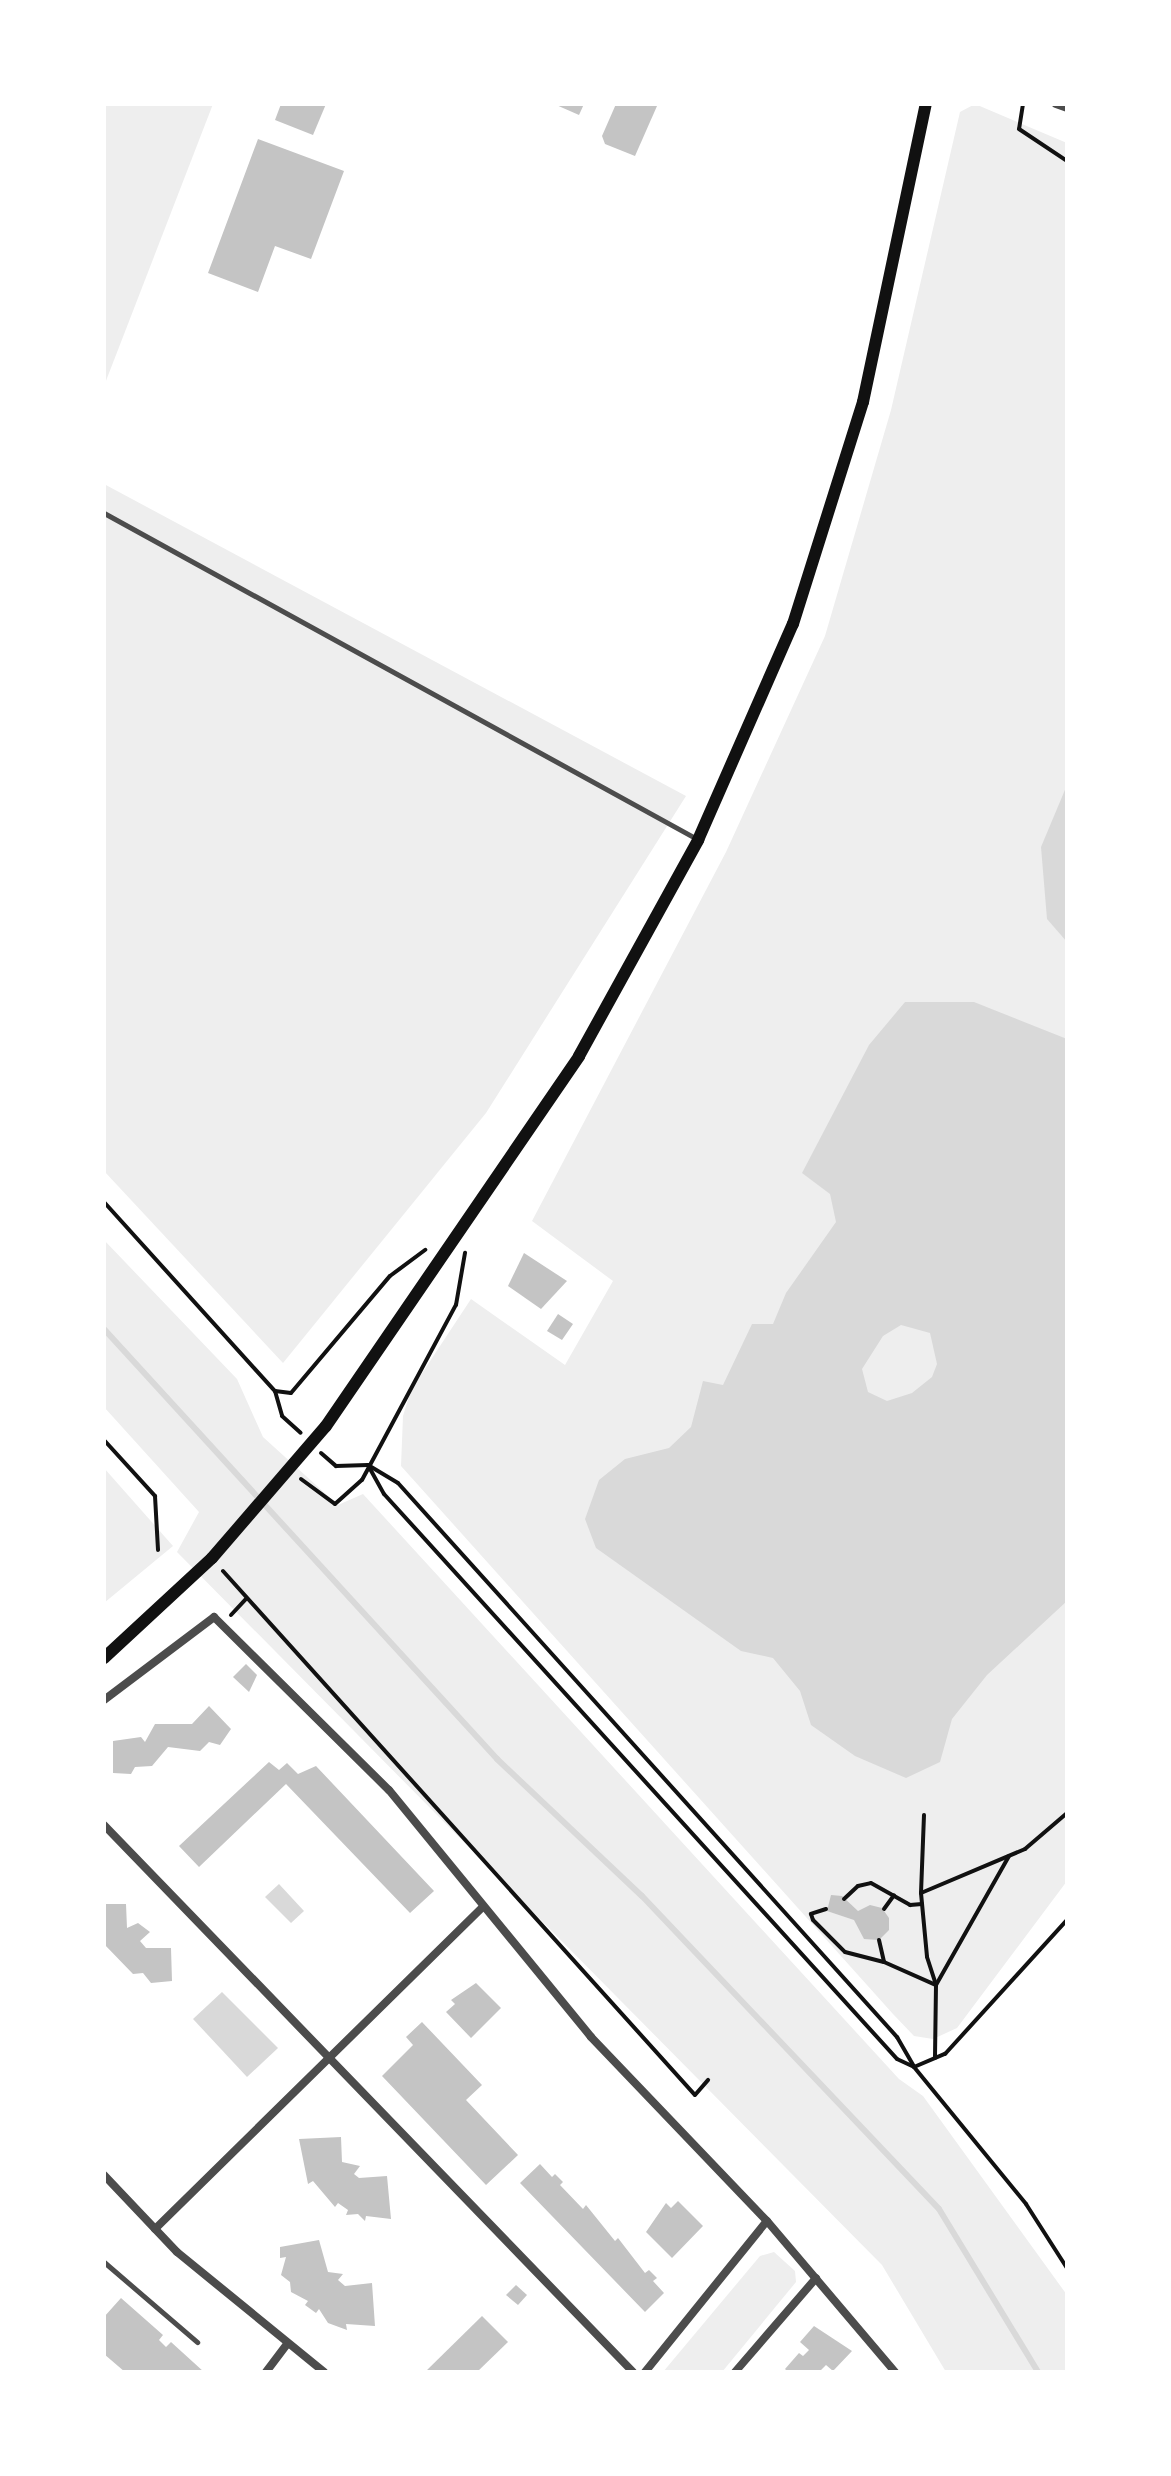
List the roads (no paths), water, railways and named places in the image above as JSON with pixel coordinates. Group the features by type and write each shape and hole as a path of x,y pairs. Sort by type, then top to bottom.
{"main road":[{"path":"104,1658 212,1558 326,1426 579,1056 698,840 793,624 863,402 926,104"}],"street":[{"path":"1056,104 1067,108"},
{"path":"104,1700 214,1617 389,1790 482,1908 591,2037 767,2221 895,2372"},
{"path":"104,1825 633,2372"},
{"path":"155,2229 482,1908"},
{"path":"104,2175 155,2229 324,2372"},
{"path":"645,2372 767,2221"},
{"path":"735,2372 816,2278"},
{"path":"266,2372 288,2343"}],"lane":[{"path":"104,513 698,840"},
{"path":"104,2262 197,2342"}],"waterway":[{"path":"104,1329 497,1759 642,1896 939,2209 1038,2372"}]}
